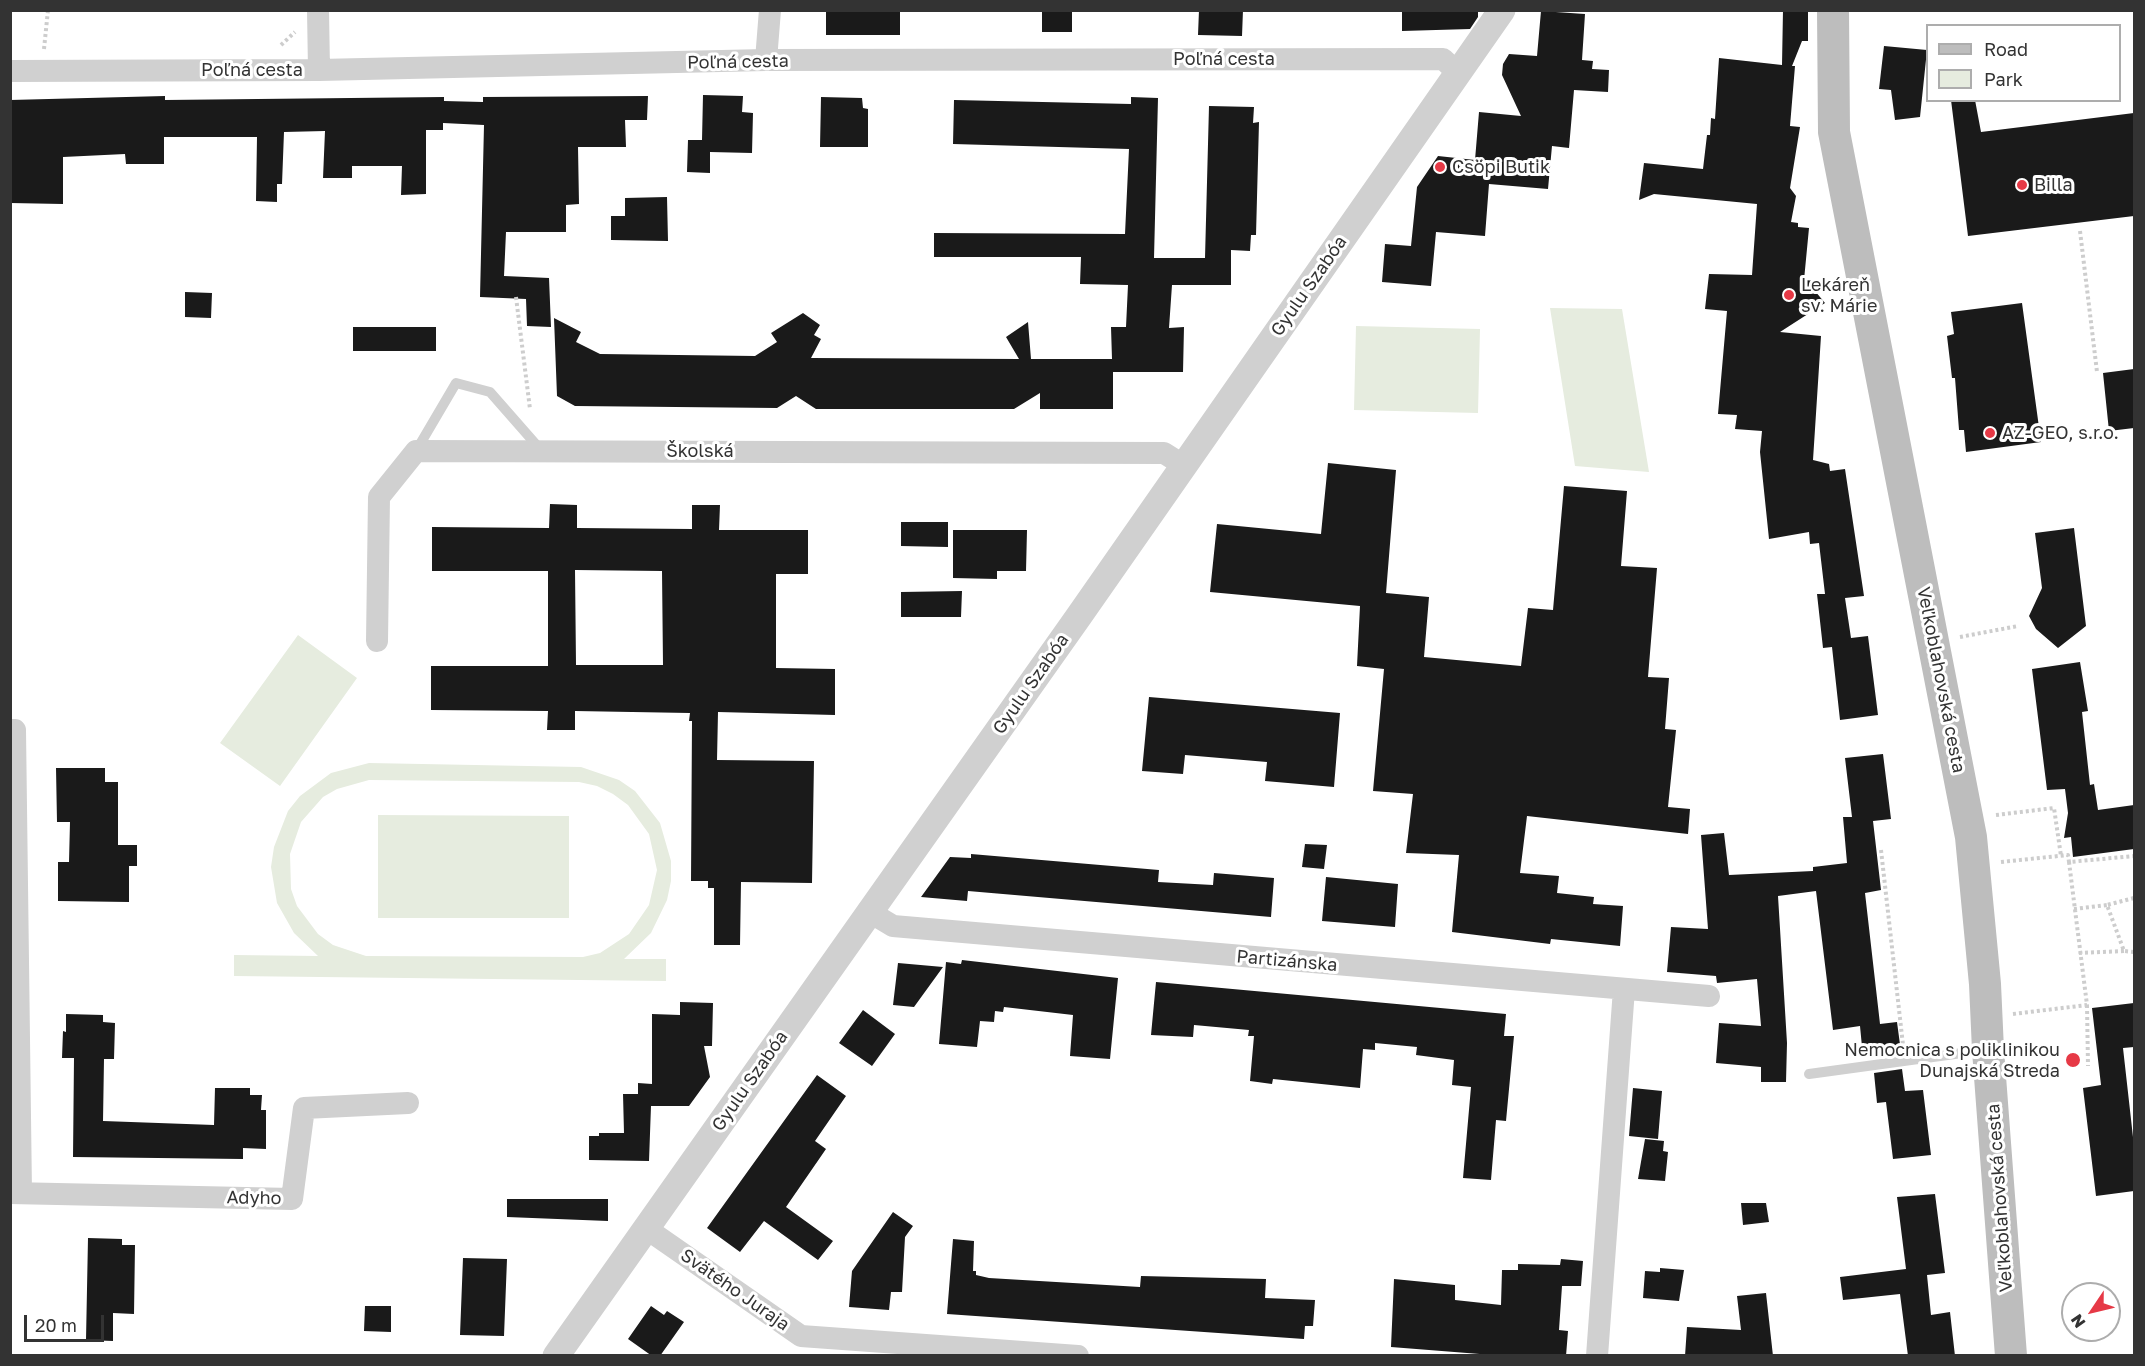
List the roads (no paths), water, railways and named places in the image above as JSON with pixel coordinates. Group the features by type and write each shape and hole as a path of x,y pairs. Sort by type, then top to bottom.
{"main road":[{"name":"Veľkoblahovská cesta","path":"1833,10 1834,132 1971,837 1985,984 2011,1356"}],"street":[{"path":"318,10 319,70"},
{"path":"766,60 770,10"},
{"name":"Gyulu Szabóa","path":"556,1356 1460,74 1502,10"},
{"name":"Poľná cesta","path":"10,71 319,70 766,60 1443,59 1460,74"},
{"path":"376,641 379,496 416,451"},
{"name":"Školská","path":"416,451 1164,453 1183,465"},
{"name":"Adyho","path":"10,730 15,730 16,1193 292,1199 304,1108 408,1103"},
{"name":"Partizánska","path":"868,912 893,927 1709,996"},
{"path":"1597,1356 1624,989"},
{"name":"Svätého Juraja","path":"647,1229 801,1336 1078,1356"}],"lane":[{"path":"416,451 456,383 490,392 540,450"},
{"path":"1809,1074 1988,1050"}],"place":[{"name":"Csöpi Butik","path":"1440,167"},
{"name":"Billa","path":"2022,185"},
{"name":"Lekáreň sv. Márie","path":"1789,295"},
{"name":"AZ-GEO, s.r.o.","path":"1990,433"},
{"name":"Nemocnica s poliklinikou Dunajská Streda","path":"2073,1060"}]}
